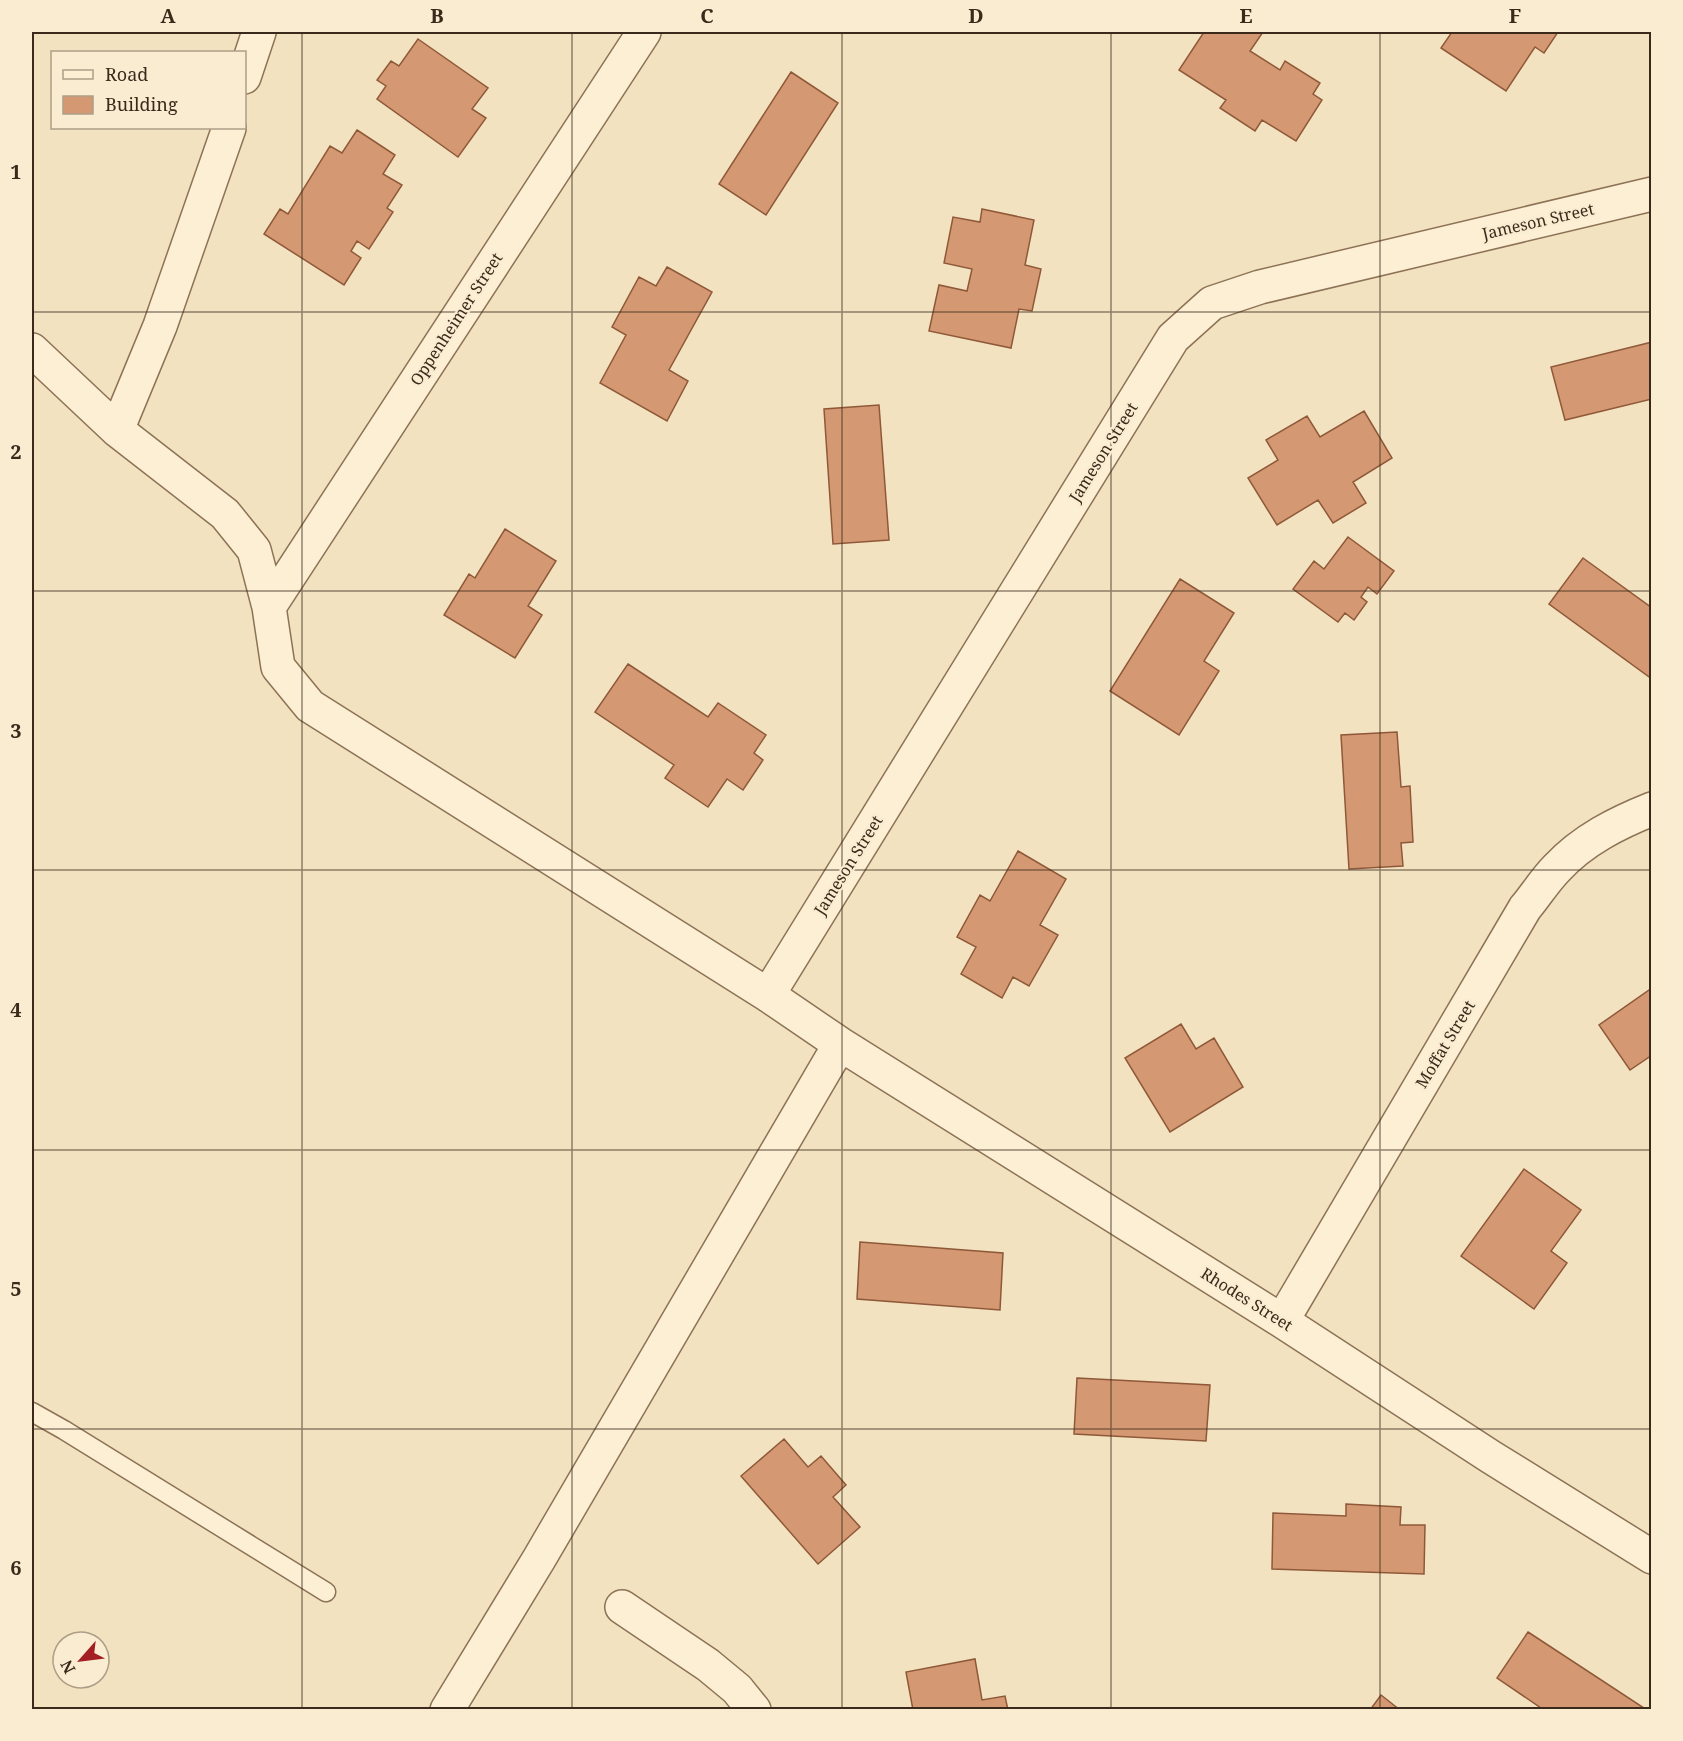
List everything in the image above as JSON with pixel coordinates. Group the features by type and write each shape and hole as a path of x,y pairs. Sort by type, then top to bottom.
{"street":[{"path":"246,71 259,32"},
{"name":"Oppenheimer Street","path":"269,607 644,32"},
{"path":"117,430 160,326 229,129"},
{"name":"Jameson Street","path":"768,995 1173,338 1212,303 1260,287 1652,194"},
{"name":"Rhodes Street","path":"32,350 117,430 225,514 254,550 269,607 278,667 309,705 768,995 840,1044 1282,1320 1491,1457 1652,1557"},
{"name":"Moffat Street","path":"1282,1320 1525,908 1557,867 1588,841 1620,822 1652,809"},
{"path":"447,1710 539,1559 840,1044"},
{"path":"622,1607 708,1665 737,1689 754,1710"}],"lane":[{"path":"32,1412 326,1592"}],"building":[{"path":"1204,32 1263,32 1250,51 1280,70 1285,61 1320,83 1313,94 1322,100 1296,141 1262,120 1255,131 1220,108 1226,100 1179,70"},
{"path":"1452,32 1558,32 1544,53 1535,47 1506,91 1441,48"},
{"path":"418,39 488,88 472,109 486,118 458,157 377,99 386,86 377,80 391,61 399,66"},
{"path":"791,72 838,103 766,215 719,184"},
{"path":"357,130 395,155 383,174 402,185 387,208 393,212 369,249 357,241 351,251 361,258 344,285 264,234 280,209 288,214 330,146 342,153"},
{"path":"982,209 1034,220 1025,265 1041,269 1032,311 1019,309 1011,348 929,331 939,285 967,291 972,269 944,263 953,217 980,222"},
{"path":"667,267 712,292 669,370 688,381 667,421 600,383 626,335 612,327 639,277 656,286"},
{"path":"1652,342 1652,399 1565,420 1551,367"},
{"path":"879,405 889,540 833,544 824,409"},
{"path":"1364,411 1392,458 1353,482 1366,503 1333,523 1318,500 1277,525 1248,478 1278,460 1266,440 1307,416 1320,437"},
{"path":"505,529 556,561 528,606 542,615 515,658 444,615 469,574 475,578"},
{"path":"1348,537 1394,571 1377,594 1368,587 1361,597 1367,602 1354,620 1345,613 1338,622 1293,589 1314,561 1324,569"},
{"path":"1583,558 1652,608 1652,679 1549,604"},
{"path":"1180,579 1234,613 1204,661 1219,671 1179,735 1110,691"},
{"path":"628,664 708,717 718,703 766,735 754,753 763,760 743,790 727,779 708,807 665,778 674,765 595,712"},
{"path":"1397,732 1401,787 1410,786 1413,842 1401,843 1403,866 1349,869 1341,735"},
{"path":"1018,851 1066,879 1040,925 1058,935 1029,986 1013,977 1002,998 961,974 976,947 957,937 980,895 990,901"},
{"path":"1652,988 1652,1055 1630,1070 1599,1025"},
{"path":"1181,1024 1196,1049 1214,1038 1243,1087 1170,1132 1125,1058"},
{"path":"1524,1169 1581,1210 1551,1251 1567,1263 1534,1309 1461,1256"},
{"path":"860,1242 1003,1253 1000,1310 857,1299"},
{"path":"1077,1378 1210,1385 1206,1441 1074,1434"},
{"path":"784,1439 808,1467 821,1456 846,1485 833,1497 860,1527 818,1564 741,1476"},
{"path":"1346,1504 1401,1507 1400,1525 1425,1525 1424,1574 1272,1569 1273,1513 1346,1516"},
{"path":"1528,1632 1644,1708 1643,1710 1544,1710 1497,1678"},
{"path":"975,1659 982,1700 1005,1696 1008,1710 913,1710 906,1672"},
{"path":"1381,1695 1400,1710 1370,1710"}]}
